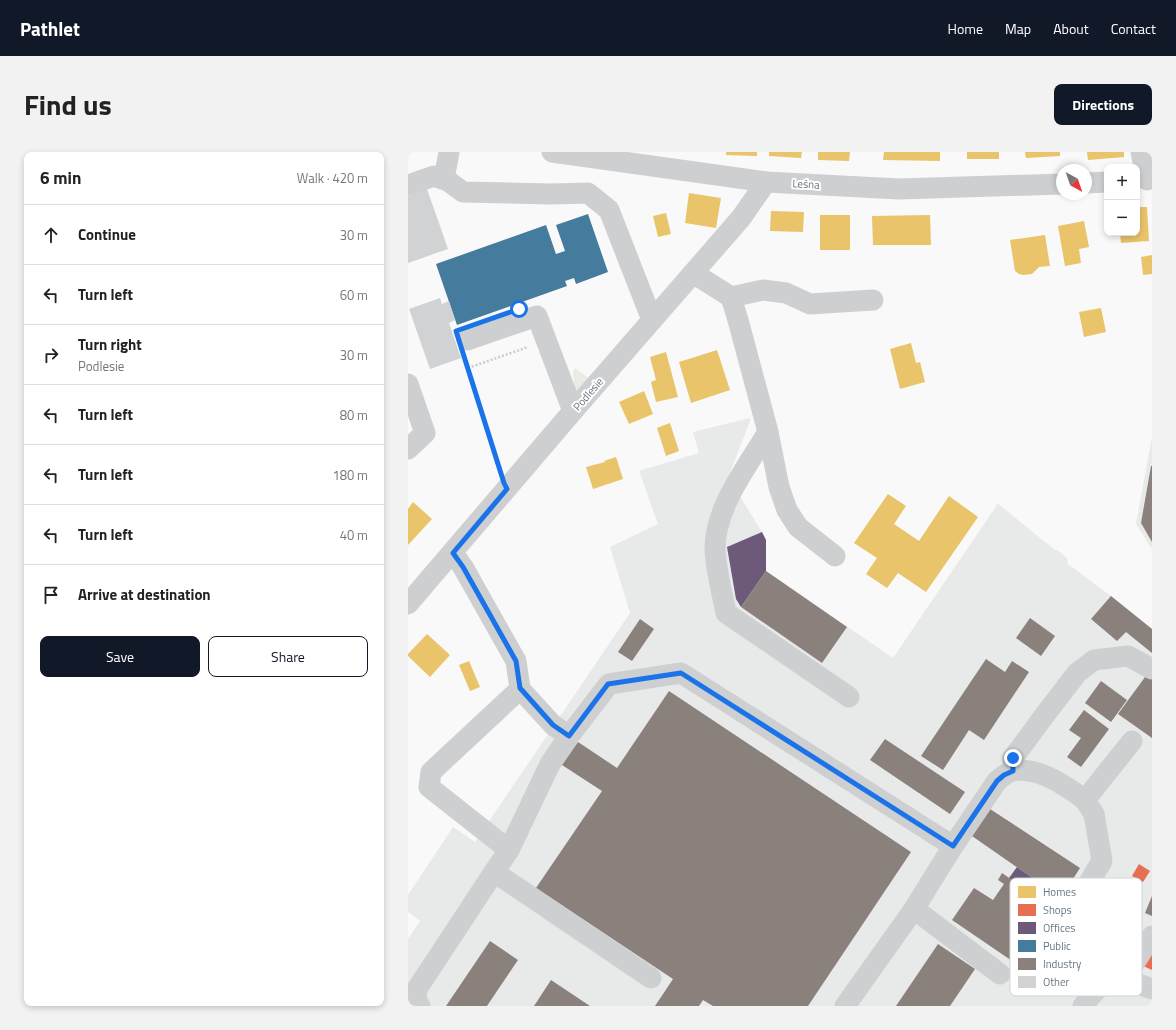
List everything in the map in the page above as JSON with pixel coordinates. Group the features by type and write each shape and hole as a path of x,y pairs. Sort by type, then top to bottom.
{"street":[{"path":"444,179 449,152"},
{"name":"Leśna","path":"552,152 766,182 899,189 1056,184"},
{"path":"1142,152 1145,180"},
{"path":"408,185 434,176 444,179 463,192 551,194 588,193 609,210 652,320"},
{"name":"Podlesie","path":"408,604 741,218 766,182"},
{"path":"1092,183 1104,182"},
{"path":"693,273 730,297 738,320 768,432 778,487 786,510 798,526 835,556"},
{"path":"730,297 763,290 786,293 810,304 874,300"},
{"path":"465,347 537,316 573,411"},
{"path":"408,384 425,434 408,449"},
{"path":"768,432 732,492 721,515 716,534 715,549 726,613 849,697"},
{"path":"453,553 463,567 516,661 520,688 553,725 569,736"},
{"path":"1013,771 1013,758 1077,673 1094,660 1128,656 1152,669"},
{"path":"420,1006 416,1000 417,989 509,850 550,764 608,684 681,673 953,846"},
{"path":"509,850 429,787 432,772 520,688"},
{"path":"1085,800 1132,740"},
{"path":"846,1006 914,909 953,846 997,781 1004,775 1013,771 1031,771 1061,782 1085,800 1094,814 1102,861 1092,878"},
{"path":"494,872 651,978"},
{"path":"914,909 1000,974"},
{"path":"1142,951 1152,936"},
{"path":"1142,985 1152,989"},
{"path":"1083,1006 1091,996"}],"path":[{"path":"468,368 529,346"},
{"path":"465,347 468,368 507,489"}],"shaded area":[{"path":"575,368 589,378 575,394 573,372"},
{"path":"750,418 724,488 741,498 762,532 766,540 766,571 893,658 997,503 1067,558 1068,564 1152,629 1152,1006 408,1006 408,939 420,921 408,912 408,895 453,827 475,842 630,613 610,547 658,524 639,471 699,453 693,432"},
{"path":"1152,437 1152,549 1136,524"}],"building: Homes":[{"path":"726,152 757,152 757,156 726,155"},
{"path":"769,152 802,152 801,158 769,156"},
{"path":"818,152 850,152 849,161 818,160"},
{"path":"884,152 940,152 940,161 883,160"},
{"path":"967,152 999,152 999,159 967,159"},
{"path":"1025,152 1060,152 1060,156 1026,158"},
{"path":"1087,152 1124,152 1124,157 1088,160"},
{"path":"689,193 721,198 716,228 685,223"},
{"path":"1140,207 1147,207 1149,241 1121,243 1120,236 1140,236"},
{"path":"771,211 804,212 803,232 770,231"},
{"path":"666,213 671,234 658,237 653,216"},
{"path":"820,215 850,215 850,250 820,250"},
{"path":"930,215 931,245 873,245 872,216"},
{"path":"1084,221 1089,247 1079,249 1081,263 1065,266 1058,226"},
{"path":"1045,235 1050,266 1039,267 1032,274 1019,274 1015,271 1010,240"},
{"path":"1152,255 1152,274 1143,275 1141,257"},
{"path":"1101,308 1106,332 1084,337 1079,312"},
{"path":"911,343 916,363 920,362 925,382 900,389 890,349"},
{"path":"717,350 730,390 691,403 679,362"},
{"path":"666,352 678,397 656,402 651,382 656,380 650,357"},
{"path":"644,391 653,414 629,424 619,402"},
{"path":"670,423 679,451 666,456 657,428"},
{"path":"616,457 623,479 593,489 586,467 605,462 604,461"},
{"path":"888,494 906,506 894,524 919,541 949,496 978,517 926,592 898,573 887,588 866,574 877,558 854,543"},
{"path":"413,502 432,519 408,545 408,509"},
{"path":"427,634 450,655 430,677 408,656 408,654"},
{"path":"469,661 480,687 470,691 459,665"}],"building: Shops":[{"path":"1139,864 1150,871 1143,882 1142,878 1136,878 1132,876"},
{"path":"1152,945 1152,970 1142,965"}],"building: Offices":[{"path":"762,532 766,540 766,571 741,607 736,599 727,547"},
{"path":"1017,867 1033,878 1010,879 1009,878"}],"building: Public":[{"path":"588,214 608,272 576,284 574,278 565,281 567,286 457,325 436,264 546,225 556,254 565,251 556,225"}],"building: Industry":[{"path":"1152,466 1152,542 1141,523"},
{"path":"766,571 847,627 822,663 741,607"},
{"path":"1111,596 1152,629 1152,653 1126,632 1117,641 1091,619"},
{"path":"1030,618 1055,636 1041,656 1016,638"},
{"path":"640,619 654,629 632,661 618,652"},
{"path":"986,659 1005,672 1012,661 1029,672 984,740 969,730 943,770 921,756"},
{"path":"1148,673 1152,676 1152,738 1118,714"},
{"path":"1101,681 1127,700 1111,722 1085,703"},
{"path":"669,691 911,852 808,1006 713,1006 703,1000 699,1006 655,1006 673,979 536,888 602,791 562,765 578,742 617,768"},
{"path":"1084,710 1109,729 1081,767 1067,757 1081,738 1069,730"},
{"path":"885,739 965,792 950,814 870,760"},
{"path":"990,809 1080,868 1074,878 1032,878 972,836"},
{"path":"1002,873 1010,878 1010,959 952,920 974,888 993,900 1004,884 998,880"},
{"path":"1152,896 1152,916 1145,913"},
{"path":"490,941 518,960 487,1006 446,1006"},
{"path":"938,944 975,969 950,1006 896,1006"},
{"path":"551,980 590,1006 534,1006"}],"building: Other":[{"path":"427,189 448,249 408,263 408,196"},
{"path":"440,298 442,304 449,301 455,320 449,323 461,358 430,369 409,309"}],"route":[{"path":"519,309 456,331 507,489 453,553 463,567 516,661 520,688 553,725 569,736 608,684 681,673 953,846 997,781 1004,775 1013,771 1013,758"}]}
